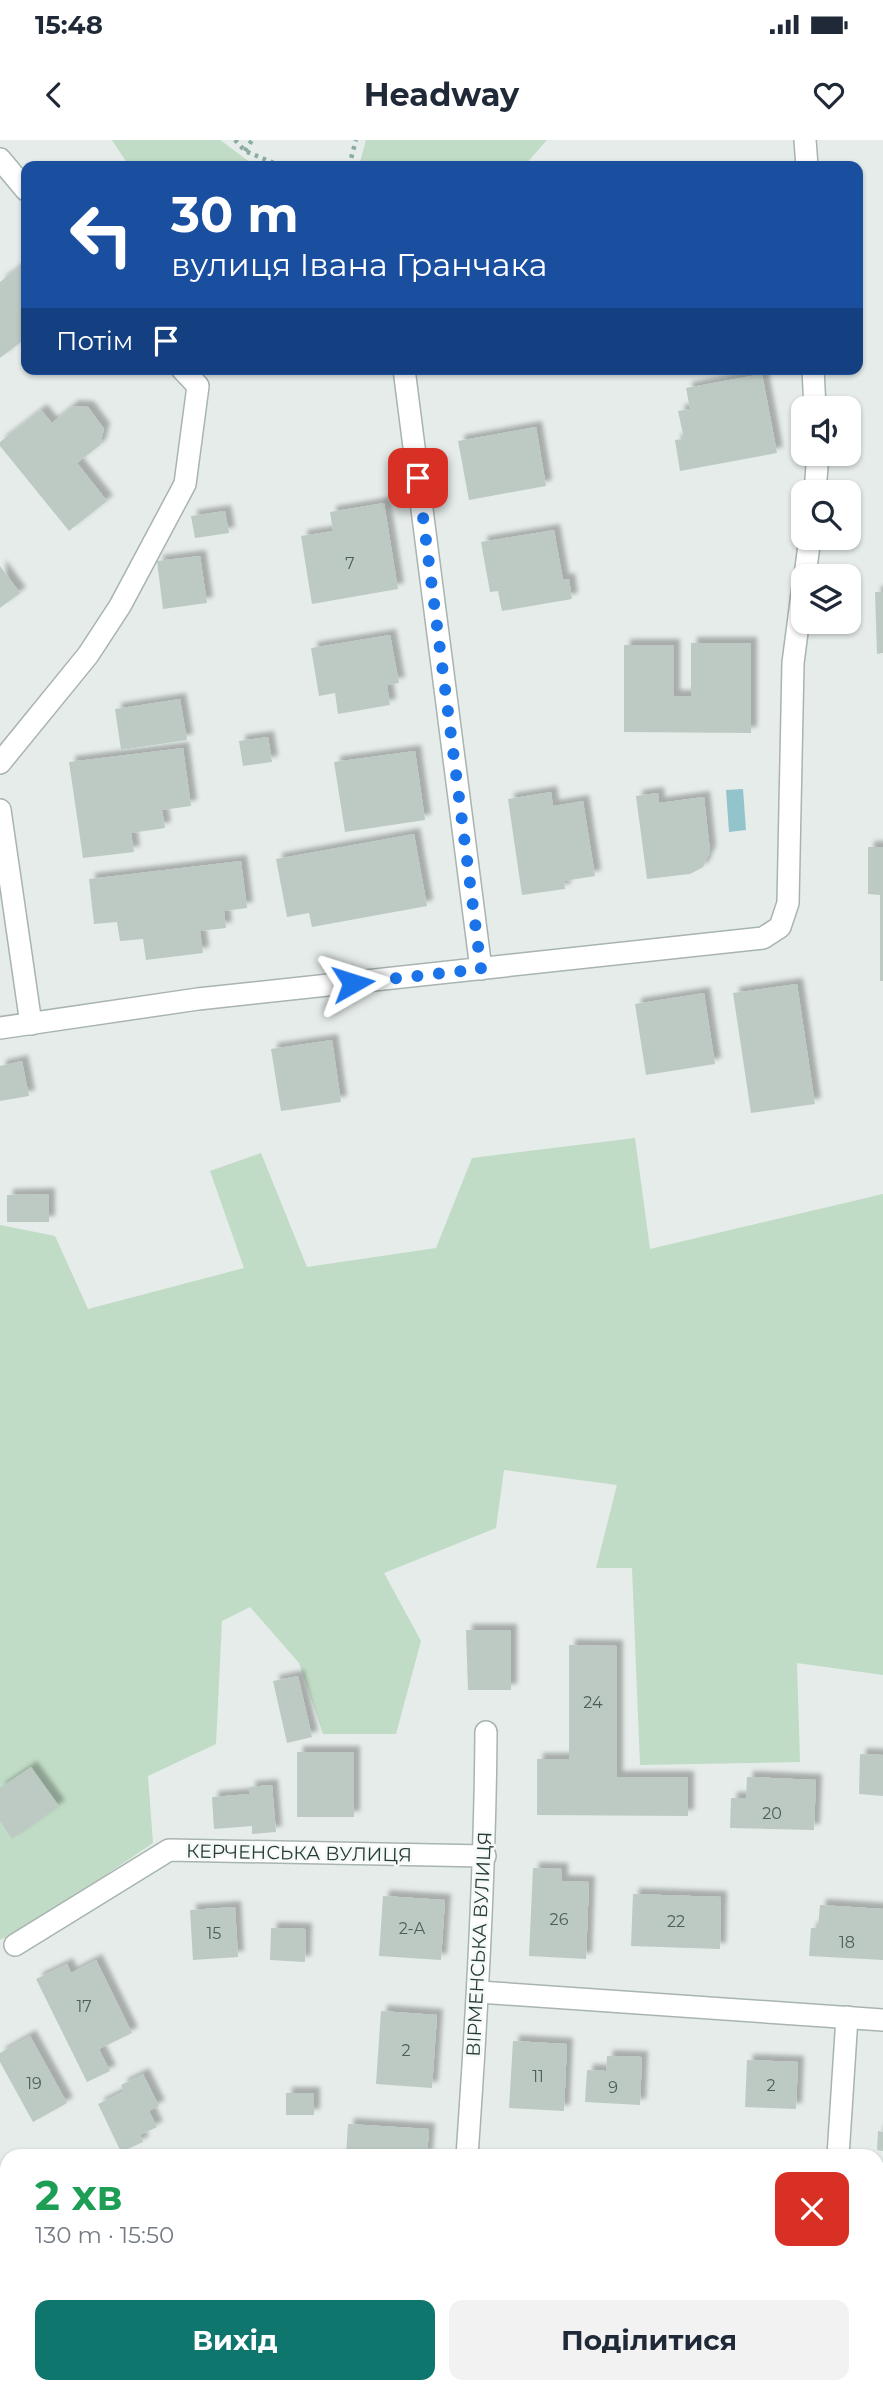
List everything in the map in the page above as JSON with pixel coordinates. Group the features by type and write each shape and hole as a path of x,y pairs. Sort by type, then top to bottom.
{"street":[{"path":"806,140 807,161"},
{"path":"0,159 21,184"},
{"path":"0,763 88,655 120,606 185,484 198,386 188,375"},
{"path":"405,375 481,969"},
{"path":"813,375 814,396"},
{"path":"0,1028 198,999 763,938 780,927 788,903 793,663 797,634"},
{"path":"0,810 31,1024"},
{"name":"ВІРМЕНСЬКА ВУЛИЦЯ","path":"468,2149 479,1992 485,1856 486,1732"},
{"name":"КЕРЧЕНСЬКА ВУЛИЦЯ","path":"15,1945 169,1850 485,1856"},
{"path":"479,1992 883,2020"},
{"path":"838,2149 847,2017"}],"path":[{"path":"235,140 245,150 270,161"},
{"path":"245,150 252,140"},
{"path":"350,161 356,140"}],"green space":[{"path":"112,140 220,140 248,161 126,161"},
{"path":"366,140 547,140 528,161 360,161"},
{"path":"635,1138 650,1249 883,1194 883,1675 797,1663 800,1762 640,1765 632,1568 596,1568 617,1485 504,1470 496,1528 384,1573 421,1641 396,1734 323,1734 299,1663 250,1607 222,1621 216,1744 148,1776 153,1843 36,1922 0,1940 0,1225 55,1236 88,1309 244,1268 210,1171 261,1153 307,1267 436,1248 472,1158"}],"water":[{"path":"743,789 746,830 729,832 726,790"}],"building":[{"path":"21,266 21,342 0,358 0,282"},
{"path":"762,375 777,453 680,471 675,440 684,439 678,411 690,409 686,388"},
{"path":"73,406 88,407 104,429 100,445 77,463 107,501 69,531 0,446 0,442 41,410 52,423"},
{"path":"536,427 546,486 469,500 458,441"},
{"path":"384,503 398,589 312,604 301,536 333,531 330,512"},
{"path":"225,511 229,533 195,538 191,516"},
{"path":"554,530 563,580 569,579 572,599 502,611 498,591 490,592 481,542"},
{"path":"200,556 207,603 163,609 157,561"},
{"path":"0,566 20,593 0,608"},
{"path":"875,592 883,592 883,653 877,654"},
{"path":"390,635 399,683 387,685 390,705 338,714 335,693 319,696 311,648"},
{"path":"691,643 751,643 751,733 624,732 624,645 674,645 674,696 691,696"},
{"path":"180,699 187,740 121,750 115,709"},
{"path":"268,737 272,762 243,766 239,741"},
{"path":"183,748 191,806 162,810 165,828 131,833 134,852 83,858 69,762"},
{"path":"415,751 425,820 345,832 334,762"},
{"path":"551,792 553,806 583,801 595,876 564,881 565,889 522,895 508,799"},
{"path":"658,793 659,803 704,797 710,851 703,867 690,874 647,879 636,796"},
{"path":"414,834 427,906 312,927 309,913 287,917 276,859"},
{"path":"868,847 883,847 883,981 880,981 880,895 868,894"},
{"path":"241,861 247,908 224,911 226,928 200,931 203,953 146,960 143,939 120,941 117,922 94,924 89,879"},
{"path":"797,984 815,1104 751,1113 733,993"},
{"path":"704,993 715,1064 646,1075 635,1004"},
{"path":"332,1040 341,1102 281,1111 271,1049"},
{"path":"22,1061 29,1096 0,1101 0,1066"},
{"path":"49,1194 49,1222 7,1222 7,1195"},
{"path":"466,1630 511,1630 511,1690 468,1690"},
{"path":"569,1645 617,1646 617,1777 688,1777 688,1816 537,1815 537,1759 569,1759"},
{"path":"298,1676 312,1737 287,1743 273,1681"},
{"path":"297,1752 354,1752 354,1817 297,1817"},
{"path":"860,1754 883,1755 883,1796 859,1794"},
{"path":"31,1767 59,1806 12,1839 0,1821 0,1788"},
{"path":"747,1777 816,1780 814,1830 730,1828 731,1798 746,1798"},
{"path":"272,1785 276,1832 252,1834 252,1826 214,1829 212,1797 250,1794 249,1787"},
{"path":"533,1868 562,1869 562,1881 589,1882 586,1959 529,1956"},
{"path":"633,1894 721,1897 720,1949 631,1946"},
{"path":"383,1896 445,1900 441,1960 379,1956"},
{"path":"820,1905 883,1909 883,1960 809,1956 811,1928 818,1928"},
{"path":"235,1907 238,1957 193,1960 190,1910"},
{"path":"271,1928 306,1929 305,1962 270,1960"},
{"path":"96,1960 132,2033 99,2049 110,2071 87,2082 36,1979 67,1964 71,1973"},
{"path":"381,2011 437,2015 432,2088 376,2084"},
{"path":"30,2036 67,2103 33,2122 0,2062 0,2053"},
{"path":"513,2041 567,2044 564,2111 509,2108"},
{"path":"607,2056 642,2057 640,2105 585,2102 587,2070 606,2071"},
{"path":"747,2060 798,2062 796,2109 745,2107"},
{"path":"143,2074 159,2106 149,2111 157,2127 140,2135 143,2142 128,2149 120,2149 98,2104 124,2091 121,2085"},
{"path":"286,2093 314,2093 314,2115 286,2115"},
{"path":"348,2124 429,2129 428,2149 346,2149"},
{"path":"878,2131 883,2132 883,2149 877,2149"}],"route":[{"path":"353,983 481,969 418,478"}]}
